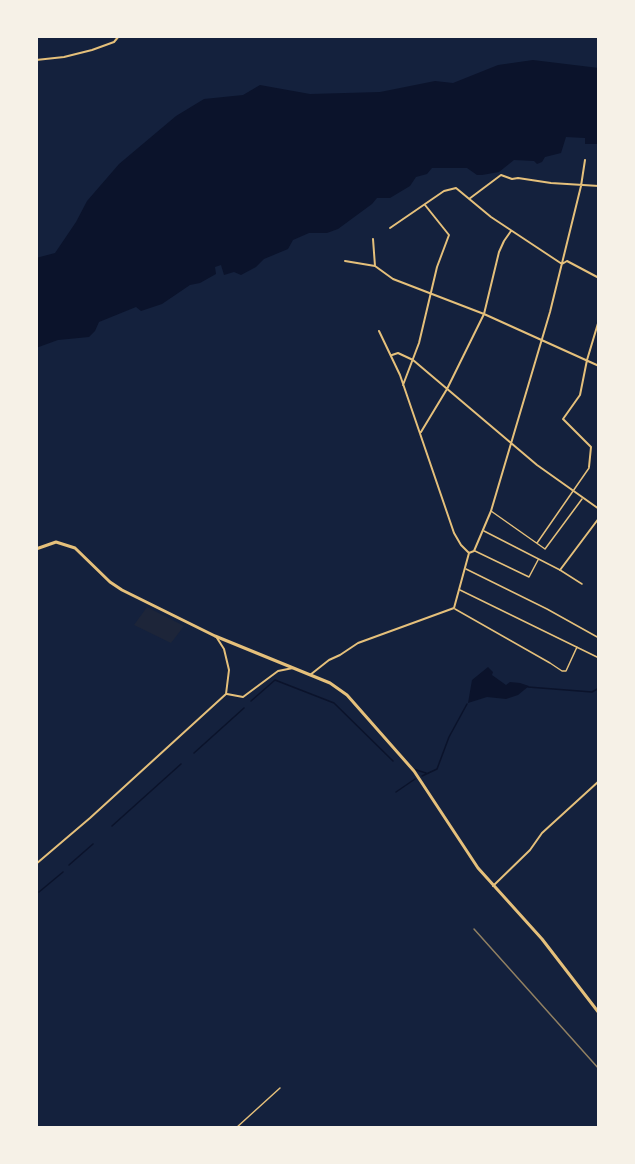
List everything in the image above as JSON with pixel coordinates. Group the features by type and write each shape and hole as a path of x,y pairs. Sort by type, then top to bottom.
{"street":[{"path":"36,60 64,57 92,50 114,42 118,36"},
{"path":"469,553 474,551 491,511 542,339 581,186 585,160"},
{"path":"469,199 501,174 512,179 599,186"},
{"path":"390,228 425,204 452,188 456,188 491,217 562,264"},
{"path":"403,385 419,343 431,293 449,235 425,204"},
{"path":"421,432 447,389 484,314 500,252 512,230"},
{"path":"373,239 375,266"},
{"path":"345,261 375,266 393,279 484,314 599,366"},
{"path":"562,264 567,261 599,278"},
{"path":"536,543 589,467 591,447 564,419 580,394 599,320"},
{"path":"380,331 392,355 421,432 454,533 469,553"},
{"path":"392,355 401,354 413,360 537,465 599,509"},
{"path":"491,511 544,549 583,498"},
{"path":"561,570 599,518"},
{"path":"484,531 561,570 582,584"},
{"path":"36,549 56,543 75,548 110,582 122,590 215,636 330,683 347,695 414,771 478,868 542,939 599,1013"},
{"path":"474,551 529,577 538,559"},
{"path":"454,608 469,553"},
{"path":"465,569 547,609 599,638"},
{"path":"460,590 599,658"},
{"path":"310,675 329,660 358,643 454,608 562,671 566,671 577,647"},
{"path":"36,864 226,694 229,670 224,650 215,636"},
{"path":"226,694 243,697 278,671 293,668"},
{"path":"493,886 530,850 542,833 599,781"},
{"path":"236,1128 280,1088"}],"shaded area":[{"path":"533,60 599,68 599,144 585,144 585,138 566,137 561,153 545,157 542,162 537,164 534,161 514,160 499,172 482,175 477,175 467,168 432,168 427,174 416,177 410,186 390,198 377,198 338,229 327,233 309,233 293,240 288,249 264,259 256,267 241,275 234,272 224,275 221,265 215,267 216,274 200,283 190,285 162,304 141,311 136,307 99,322 89,337 58,340 36,348 36,258 55,253 87,201 119,164 176,116 204,99 243,95 260,85 310,94 380,92 435,81 453,83 498,65"},
{"path":"147,607 184,626 171,643 134,625"},
{"path":"488,667 493,672 492,675 506,685 510,682 529,686 518,695 506,699 487,697 468,703 472,680"}],"waterway":[{"path":"251,701 275,680 334,703 393,761"},
{"path":"528,687 592,692 599,688"},
{"path":"422,776 437,769 449,737 467,704"},
{"path":"194,753 244,708"},
{"path":"112,826 181,764"},
{"path":"413,769 426,773"},
{"path":"396,792 415,779"},
{"path":"69,865 93,844"},
{"path":"39,892 63,872"}],"railway":[{"path":"474,929 599,1069"}]}
